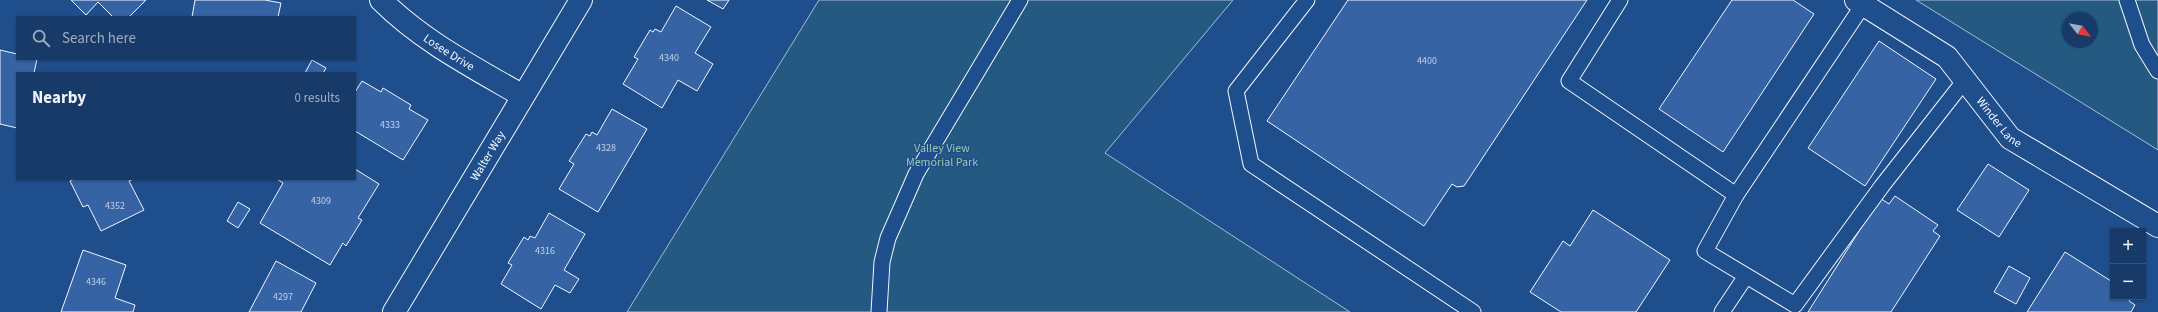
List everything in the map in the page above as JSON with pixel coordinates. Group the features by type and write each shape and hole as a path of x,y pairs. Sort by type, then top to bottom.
{"street":[{"name":"Losee Drive","path":"381,0 412,28 441,49 523,96"},
{"name":"Walter Way","path":"394,312 581,0"},
{"name":"Winder Lane","path":"1860,2 1947,56 2010,138 2158,226"}],"lane":[{"path":"879,312 882,262 888,238 916,174 1020,0"},
{"path":"1307,0 1236,91 1251,164 1473,312"},
{"path":"1620,0 1569,81 1736,195"},
{"path":"2127,0 2142,45 2158,71"},
{"path":"1860,2 1736,195 1705,250 1795,305 1882,186 1966,80"},
{"path":"1722,312 1746,276"}],"green space":[{"name":"Valley View Memorial Park","path":"819,0 1233,0 1105,153 1350,312 627,312"},
{"path":"1916,0 2158,0 2158,150"}],"building":[{"path":"71,0 146,0 130,16 112,16 98,2 86,15"},
{"path":"195,0 265,0 281,3 278,16 192,16"},
{"path":"707,0 729,0 723,9"},
{"path":"1348,0 1587,0 1464,186 1457,187 1452,184 1424,226 1267,121"},
{"path":"1732,0 1793,0 1814,14 1723,152 1659,109"},
{"path":"676,6 711,27 695,53 713,64 697,91 678,80 662,108 623,84 638,59 634,57 650,30 653,32 655,29 661,32"},
{"path":"1879,41 1936,79 1865,186 1808,148"},
{"path":"0,50 16,54 16,60 37,60 34,72 16,72 16,128 0,124"},
{"path":"312,60 326,68 324,72 306,72"},
{"path":"362,81 381,92 383,88 411,105 409,109 428,120 403,160 356,132 356,90"},
{"path":"612,109 647,129 598,212 559,189 574,164 569,161 586,134 590,136 592,132 597,135"},
{"path":"1988,164 2029,190 1999,237 1957,210"},
{"path":"356,170 379,184 358,218 362,220 346,246 343,243 330,265 260,223 283,183 278,180 356,180"},
{"path":"131,180 129,181 144,210 101,231 88,205 83,207 70,181"},
{"path":"1895,196 1938,225 1933,231 1940,236 1891,312 1808,312 1880,198 1889,204"},
{"path":"238,202 250,209 238,228 227,221"},
{"path":"1593,210 1670,260 1636,312 1561,312 1530,292 1563,241 1570,246"},
{"path":"549,213 585,234 564,270 579,279 570,293 555,285 541,309 501,284 512,265 508,263 524,237 528,240 530,236 535,238"},
{"path":"83,250 126,265 115,298 135,305 133,312 61,312"},
{"path":"2065,252 2110,280 2110,300 2130,300 2129,301 2135,305 2131,312 2027,312"},
{"path":"276,261 316,283 301,312 249,312"},
{"path":"2009,266 2030,278 2016,304 1994,292"}]}
